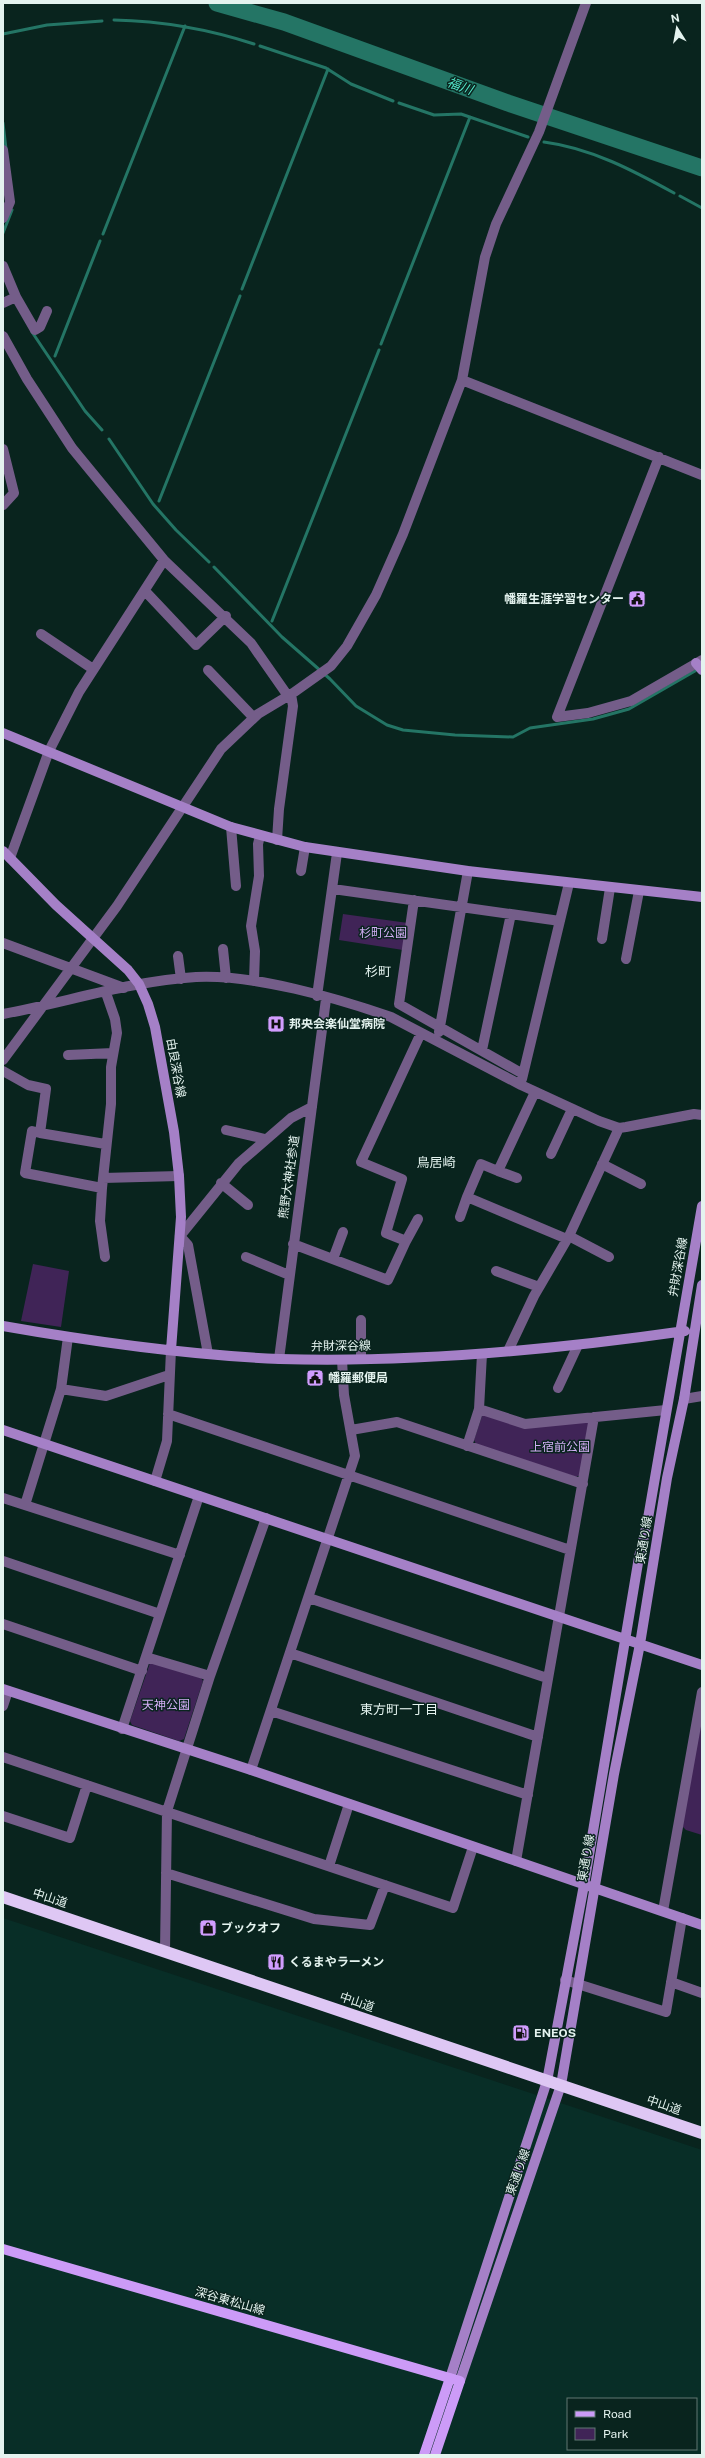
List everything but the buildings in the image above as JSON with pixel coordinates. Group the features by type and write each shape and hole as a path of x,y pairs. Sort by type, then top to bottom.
{"highway":[{"name":"中山道","path":"3,1897 702,2133"}],"main road":[{"name":"深谷東松山線","path":"3,2249 455,2379"},
{"path":"435,2455 445,2425 455,2379"},
{"path":"424,2455 455,2379"},
{"path":"442,2455 445,2425"}],"street":[{"path":"3,1060 93,939 221,749 254,718 323,673 340,655 376,595 403,534 462,380 485,257 496,224 538,132 586,3"},
{"path":"3,150 10,202 3,218"},
{"path":"3,266 16,297 35,330 40,327 47,311"},
{"path":"3,303 16,297"},
{"path":"3,336 27,379 72,448 164,560 226,616 251,643 290,695 293,706 279,809 277,840"},
{"path":"462,380 702,475"},
{"path":"3,449 14,493 3,505"},
{"path":"659,457 557,717 588,713 631,701 700,664"},
{"path":"6,854 49,751 93,669 164,560"},
{"path":"145,591 196,645 226,616"},
{"path":"41,634 93,669"},
{"path":"208,670 254,718"},
{"path":"3,733 49,751 181,808 260,836 305,847 337,854 468,871 610,888 702,897"},
{"path":"231,826 236,886"},
{"path":"254,982 255,952 247,926 259,876 258,844 260,836"},
{"path":"301,871 305,847"},
{"name":"由良深谷線","path":"6,854 56,905 128,970 139,984 155,1027 174,1132 179,1176 180,1236 171,1350"},
{"name":"熊野大神社参道","path":"279,1358 312,1107 337,854"},
{"path":"438,1041 464,906 468,871"},
{"path":"521,1085 569,883"},
{"path":"602,939 610,888"},
{"path":"333,890 464,906 560,921"},
{"path":"626,959 639,891"},
{"path":"414,900 399,1004 524,1074"},
{"path":"482,1050 510,914"},
{"path":"3,943 71,967 124,988"},
{"path":"223,949 226,978"},
{"path":"178,956 181,979"},
{"path":"3,1014 106,993 139,984 181,979 226,978 254,982 322,998 391,1018 535,1092 598,1121 619,1128 694,1114 702,1115"},
{"path":"105,1257 100,1221 102,1183 105,1144 111,1104 110,1078 117,1033 115,1019 106,993"},
{"path":"406,1241 386,1233 402,1179 361,1162 421,1033"},
{"path":"68,1055 113,1053"},
{"path":"3,1071 28,1084 46,1089 40,1133"},
{"path":"498,1171 535,1092"},
{"path":"208,1354 188,1246 180,1236 221,1183 265,1139 291,1118 312,1107"},
{"path":"551,1154 572,1109"},
{"path":"508,1351 539,1287 568,1238 619,1128"},
{"path":"226,1130 265,1139"},
{"path":"105,1144 32,1131 25,1173 102,1183 179,1176"},
{"path":"460,1217 480,1164 517,1178"},
{"path":"602,1164 641,1184"},
{"path":"221,1183 248,1205"},
{"path":"467,1197 568,1238 609,1257"},
{"name":"弁財深谷線","path":"680,1332 702,1206"},
{"path":"293,1244 388,1280 418,1219"},
{"path":"333,1259 343,1232"},
{"path":"246,1257 289,1275"},
{"path":"496,1271 539,1287"},
{"path":"699,1329 702,1285"},
{"path":"361,1320 361,1359"},
{"name":"弁財深谷線","path":"3,1326 68,1337 208,1354 342,1360 482,1354 578,1345 699,1329"},
{"name":"東通り線","path":"455,2379 547,2081 565,1980 589,1887 640,1644 667,1478 699,1329"},
{"name":"東通り線","path":"455,2379 561,2085 578,1984 589,1887 626,1639 680,1332"},
{"path":"25,1505 62,1389 68,1337"},
{"path":"558,1388 578,1345"},
{"path":"156,1481 167,1441 171,1350"},
{"path":"467,1446 479,1409 482,1354"},
{"path":"251,1770 350,1476 355,1456 344,1395 342,1360"},
{"path":"62,1389 106,1396 169,1375"},
{"path":"684,1399 702,1396"},
{"path":"479,1409 525,1424 666,1410"},
{"path":"168,1414 570,1550"},
{"path":"516,1861 557,1617 594,1417"},
{"path":"351,1430 397,1422 582,1484"},
{"path":"3,1430 702,1665"},
{"path":"122,1729 199,1496"},
{"path":"3,1498 180,1555"},
{"path":"165,1951 167,1811 210,1676 266,1518"},
{"path":"3,1561 160,1614"},
{"path":"309,1598 547,1678"},
{"path":"3,1624 142,1671"},
{"path":"290,1653 538,1737"},
{"path":"146,1657 210,1676"},
{"path":"3,1706 5,1690 251,1770 702,1925"},
{"path":"663,1911 702,1692"},
{"path":"271,1711 528,1795"},
{"path":"3,1757 453,1908 472,1847"},
{"path":"3,1816 70,1838 87,1785"},
{"path":"329,1866 349,1804"},
{"path":"166,1873 314,1919 370,1925 385,1886"},
{"path":"565,1980 666,2012 682,1918"},
{"path":"671,1982 702,1993"}],"shaded area":[{"path":"3,1918 702,2150 702,2455 3,2455"}],"green space":[{"name":"杉町公園","path":"343,914 408,923 403,950 339,940"},
{"path":"33,1264 69,1271 61,1327 21,1321"},
{"name":"上宿前公園","path":"486,1414 524,1427 586,1421 589,1423 580,1475 576,1477 476,1444 474,1440 482,1416"},
{"name":"天神公園","path":"154,1662 201,1678 203,1681 184,1739 179,1741 132,1725 130,1721 150,1663"},
{"path":"702,1716 702,1835 686,1830 682,1826"}],"waterway":[{"name":"福川","path":"217,3 284,22 508,103 702,168"},
{"path":"114,20 150,22 185,27 219,34 254,44"},
{"path":"3,34 47,25 102,21"},
{"path":"103,234 185,26"},
{"path":"260,46 326,68 351,84 393,101"},
{"path":"242,289 328,69"},
{"path":"399,103 434,115 461,114 528,137"},
{"path":"381,344 470,117"},
{"path":"3,123 6,149"},
{"path":"544,142 579,149 595,155 628,169 674,193"},
{"path":"680,196 702,208"},
{"path":"3,233 12,210"},
{"path":"55,356 100,241"},
{"path":"159,501 240,296"},
{"path":"32,332 85,411 102,430"},
{"path":"272,621 379,350"},
{"path":"109,439 153,504 176,530 209,562"},
{"path":"214,567 282,637 330,679 356,706 387,725 403,730 455,735 513,737 530,728 593,719 629,709 695,671"}],"place":[{"name":"幡羅生涯学習センター","path":"637,599"},
{"name":"邦央会楽仙堂病院","path":"276,1024"},
{"name":"幡羅郵便局","path":"315,1378"},
{"name":"ブックオフ","path":"208,1928"},
{"name":"くるまやラーメン","path":"276,1962"},
{"name":"ENEOS","path":"521,2033"}],"district":[{"name":"杉町","path":"378,971"},
{"name":"鳥居崎","path":"436,1162"},
{"name":"東方町一丁目","path":"399,1709"}]}
